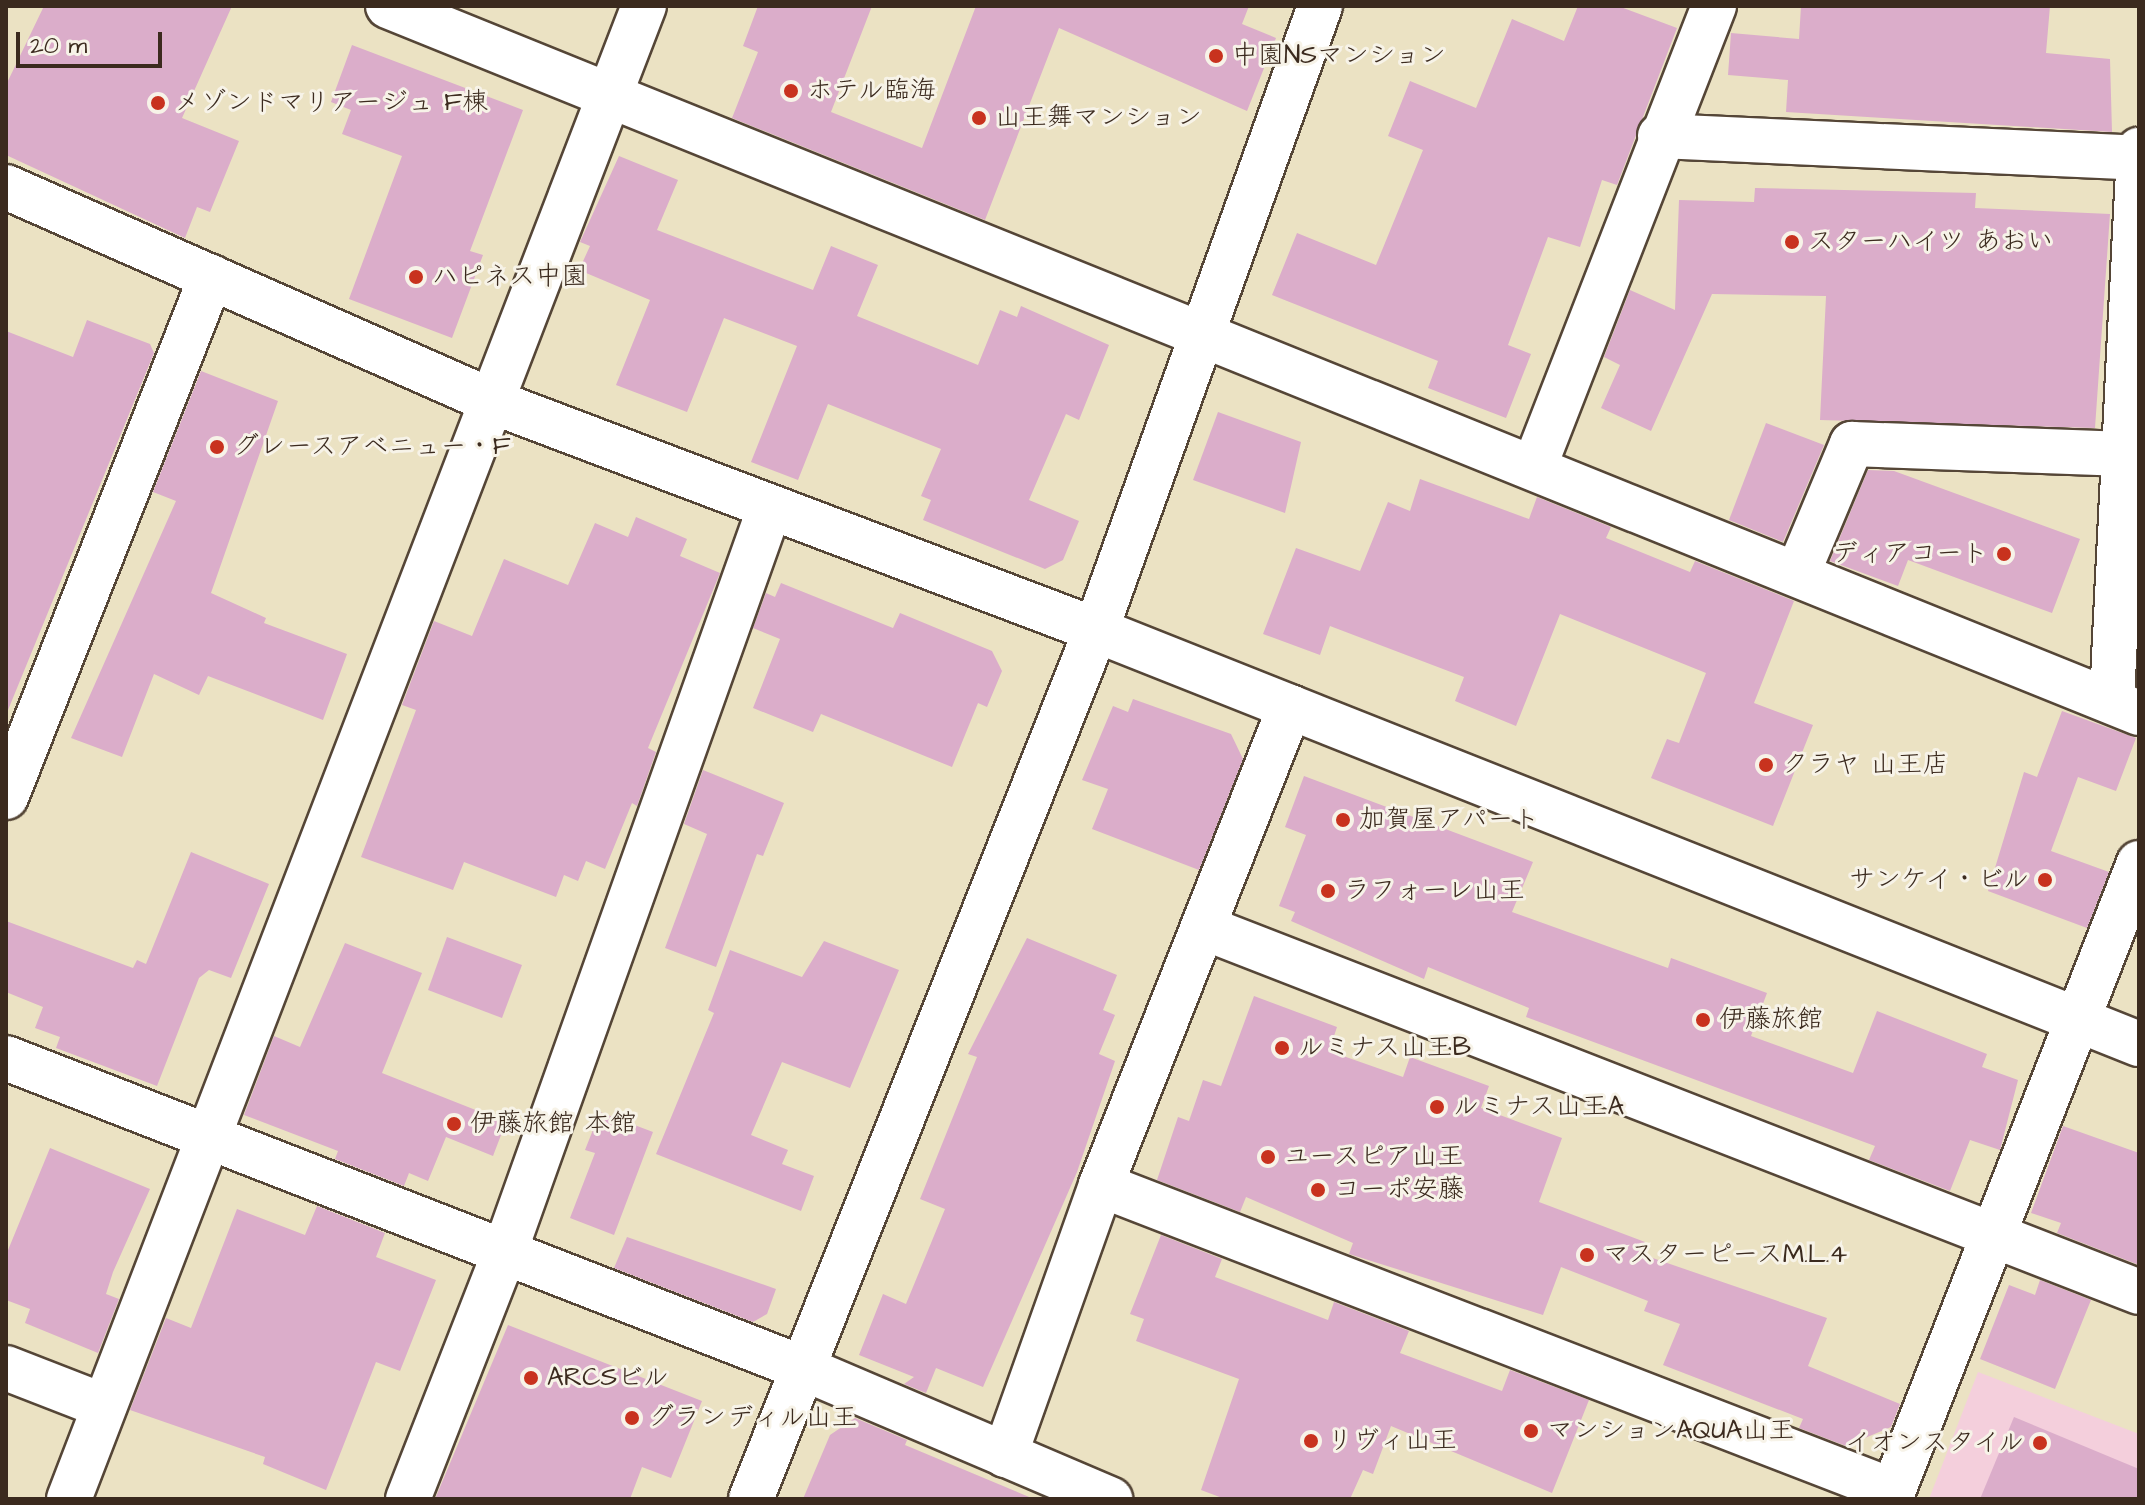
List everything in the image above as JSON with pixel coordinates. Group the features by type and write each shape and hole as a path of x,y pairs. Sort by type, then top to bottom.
{"street":[{"path":"388,6 1200,336 1799,570 2126,706 2139,150"},
{"path":"69,1499 208,1131 496,403 644,6"},
{"path":"751,1499 1096,630 1320,6"},
{"path":"1535,465 1660,136 1714,6"},
{"path":"1660,136 2139,158"},
{"path":"6,187 496,403 769,510 1096,630 2139,1044"},
{"path":"6,797 211,277"},
{"path":"1799,570 1852,444 2131,434"},
{"path":"408,1499 505,1251 769,510"},
{"path":"1005,1455 1101,1185 1290,707"},
{"path":"1101,1185 1891,1495 1990,1234 2082,1020 2139,863"},
{"path":"1205,928 2139,1292"},
{"path":"6,1058 208,1131 805,1369 1110,1499"},
{"path":"6,1368 104,1406"}],"shaded area":[{"path":"1978,1372 2139,1434 2139,1499 1929,1499"}],"building":[{"path":"44,6 232,6 182,118 239,141 210,212 197,207 185,238 6,155 6,85"},
{"path":"758,6 872,6 831,112 922,148 976,6 1249,6 1242,24 1276,38 1247,111 1059,28 985,220 732,118 758,52 743,46"},
{"path":"1578,6 1618,6 1677,28 1617,185 1602,180 1580,247 1548,237 1508,345 1531,354 1506,418 1428,388 1438,361 1272,295 1297,233 1376,265 1423,150 1388,136 1410,81 1476,108 1512,19 1564,41"},
{"path":"1801,6 2050,6 2046,53 2110,59 2112,132 1786,112 1788,80 1728,75 1731,33 1799,39"},
{"path":"352,45 523,110 470,251 483,255 452,338 349,299 402,156 342,134 351,110 331,102"},
{"path":"619,156 678,180 657,230 813,290 831,246 878,265 857,316 978,365 1000,310 1017,317 1021,306 1109,345 1079,420 1066,414 1029,500 1079,521 1063,560 1045,569 923,520 931,500 921,496 941,449 828,404 798,480 751,462 797,346 724,318 687,412 616,385 650,300 579,270 590,246 580,242"},
{"path":"1755,188 1976,193 1975,208 2110,214 2095,428 1820,420 1826,296 1712,294 1651,431 1601,408 1620,365 1604,357 1630,290 1675,310 1679,200 1754,202"},
{"path":"87,320 150,344 154,353 6,715 6,331 73,357"},
{"path":"201,371 278,401 211,593 266,618 264,623 347,654 323,720 208,676 199,695 154,674 122,757 71,738 176,501 153,492"},
{"path":"1218,412 1301,442 1285,513 1193,480"},
{"path":"1766,423 1824,445 1783,542 1729,520"},
{"path":"1868,470 1894,471 2080,539 2052,613 1908,560 1898,586 1830,561"},
{"path":"1420,479 1529,519 1537,497 1611,527 1606,538 1690,572 1695,561 1794,601 1754,703 1813,725 1773,826 1651,778 1667,739 1679,743 1706,673 1560,614 1516,726 1455,701 1464,677 1330,626 1320,655 1263,634 1296,548 1360,571 1388,502 1410,511"},
{"path":"636,517 687,539 680,556 720,573 648,748 656,752 637,806 632,803 605,869 586,861 578,881 564,875 556,897 464,862 453,890 361,857 416,710 402,705 434,621 472,636 504,559 568,585 595,523 628,537"},
{"path":"781,583 893,628 900,613 992,651 1002,671 987,707 978,703 952,767 821,714 813,732 753,708 780,639 753,628 766,593 775,597"},
{"path":"1133,699 1231,734 1243,759 1199,870 1092,829 1108,789 1082,780 1113,706 1128,712"},
{"path":"2062,711 2136,738 2116,791 2078,777 2051,851 2109,872 2087,928 1988,891 2024,772 2037,777"},
{"path":"703,770 784,803 763,856 757,854 716,967 665,948 707,834 684,824"},
{"path":"1304,776 1533,862 1512,912 1668,968 1671,958 1767,993 1751,1036 1853,1073 1877,1011 1987,1054 1982,1067 2018,1080 2000,1150 1970,1140 1950,1191 1869,1160 1875,1146 1526,1017 1529,1008 1428,967 1424,979 1291,921 1295,912 1279,906 1306,835 1285,827"},
{"path":"191,852 269,884 231,978 209,970 199,978 157,1086 56,1048 60,1037 35,1028 43,1007 6,992 6,921 133,968 137,960 146,964"},
{"path":"447,937 522,965 502,1018 428,990"},
{"path":"1027,938 1117,975 1103,1010 1115,1015 1099,1054 1115,1061 1077,1172 983,1387 936,1368 926,1393 904,1384 914,1377 859,1355 883,1294 906,1304 945,1209 920,1199 977,1057 968,1054"},
{"path":"824,941 899,970 850,1088 782,1062 751,1135 788,1150 782,1164 814,1176 801,1211 656,1154 714,1013 708,1010 730,950 802,977"},
{"path":"345,943 422,973 382,1073 506,1122 493,1156 446,1137 428,1181 409,1173 404,1186 335,1159 338,1151 244,1115 274,1036 300,1047"},
{"path":"1254,996 1337,1027 1329,1051 1403,1077 1410,1057 1489,1086 1481,1108 1562,1138 1539,1202 1645,1242 1641,1254 1827,1318 1808,1366 1900,1404 1891,1427 1846,1446 1799,1428 1803,1419 1663,1365 1680,1324 1644,1311 1648,1301 1561,1267 1543,1315 1349,1254 1353,1243 1246,1197 1240,1212 1157,1180 1178,1117 1189,1121 1203,1080 1221,1086"},
{"path":"600,1112 653,1132 614,1235 570,1218 595,1153 585,1150"},
{"path":"2063,1126 2139,1153 2139,1265 2057,1233 2061,1223 2031,1213"},
{"path":"50,1148 150,1189 106,1294 119,1299 98,1353 25,1323 30,1309 6,1300 6,1255"},
{"path":"317,1206 385,1233 376,1257 436,1280 400,1371 376,1362 326,1490 263,1464 265,1457 130,1410 166,1318 191,1328 237,1209 305,1235"},
{"path":"1161,1235 1222,1259 1215,1277 1328,1320 1334,1302 1409,1331 1400,1353 1502,1391 1510,1370 1589,1400 1552,1493 1391,1426 1373,1474 1363,1470 1350,1499 1225,1499 1201,1490 1239,1379 1136,1341 1144,1319 1130,1314"},
{"path":"627,1237 776,1289 767,1314 753,1322 614,1268"},
{"path":"2040,1280 2091,1300 2055,1389 1980,1359 2009,1285 2035,1295"},
{"path":"508,1325 702,1401 671,1478 642,1467 630,1499 435,1499"},
{"name":"イオンスタイル","path":"2014,1417 2139,1469 2139,1499 1980,1499"},
{"path":"855,1418 907,1440 905,1445 1034,1499 803,1499 830,1435"}],"place":[{"name":"中園NSマンション","path":"1216,56"},
{"name":"ホテル臨海","path":"791,91"},
{"name":"メゾンドマリアージュ F棟","path":"158,103"},
{"name":"山王舞マンション","path":"979,118"},
{"name":"スターハイツ あおい","path":"1792,242"},
{"name":"ハピネス中園","path":"416,277"},
{"name":"グレースアベニュー・F","path":"217,447"},
{"name":"ディアコート","path":"2004,554"},
{"name":"クラヤ 山王店","path":"1766,765"},
{"name":"加賀屋アパート","path":"1343,820"},
{"name":"サンケイ・ビル","path":"2045,880"},
{"name":"ラフォーレ山王","path":"1328,891"},
{"name":"伊藤旅館","path":"1703,1020"},
{"name":"ルミナス山王B","path":"1282,1048"},
{"name":"ルミナス山王A","path":"1437,1107"},
{"name":"伊藤旅館 本館","path":"454,1124"},
{"name":"ユースピア山王","path":"1268,1157"},
{"name":"コーポ安藤","path":"1318,1190"},
{"name":"マスターピースM.L.4","path":"1587,1255"},
{"name":"ARCSビル","path":"531,1378"},
{"name":"グランディル山王","path":"632,1418"},
{"name":"マンションAQUA山王","path":"1531,1431"},
{"name":"リヴィ山王","path":"1311,1441"},
{"name":"イオンスタイル","path":"2040,1443"}]}
